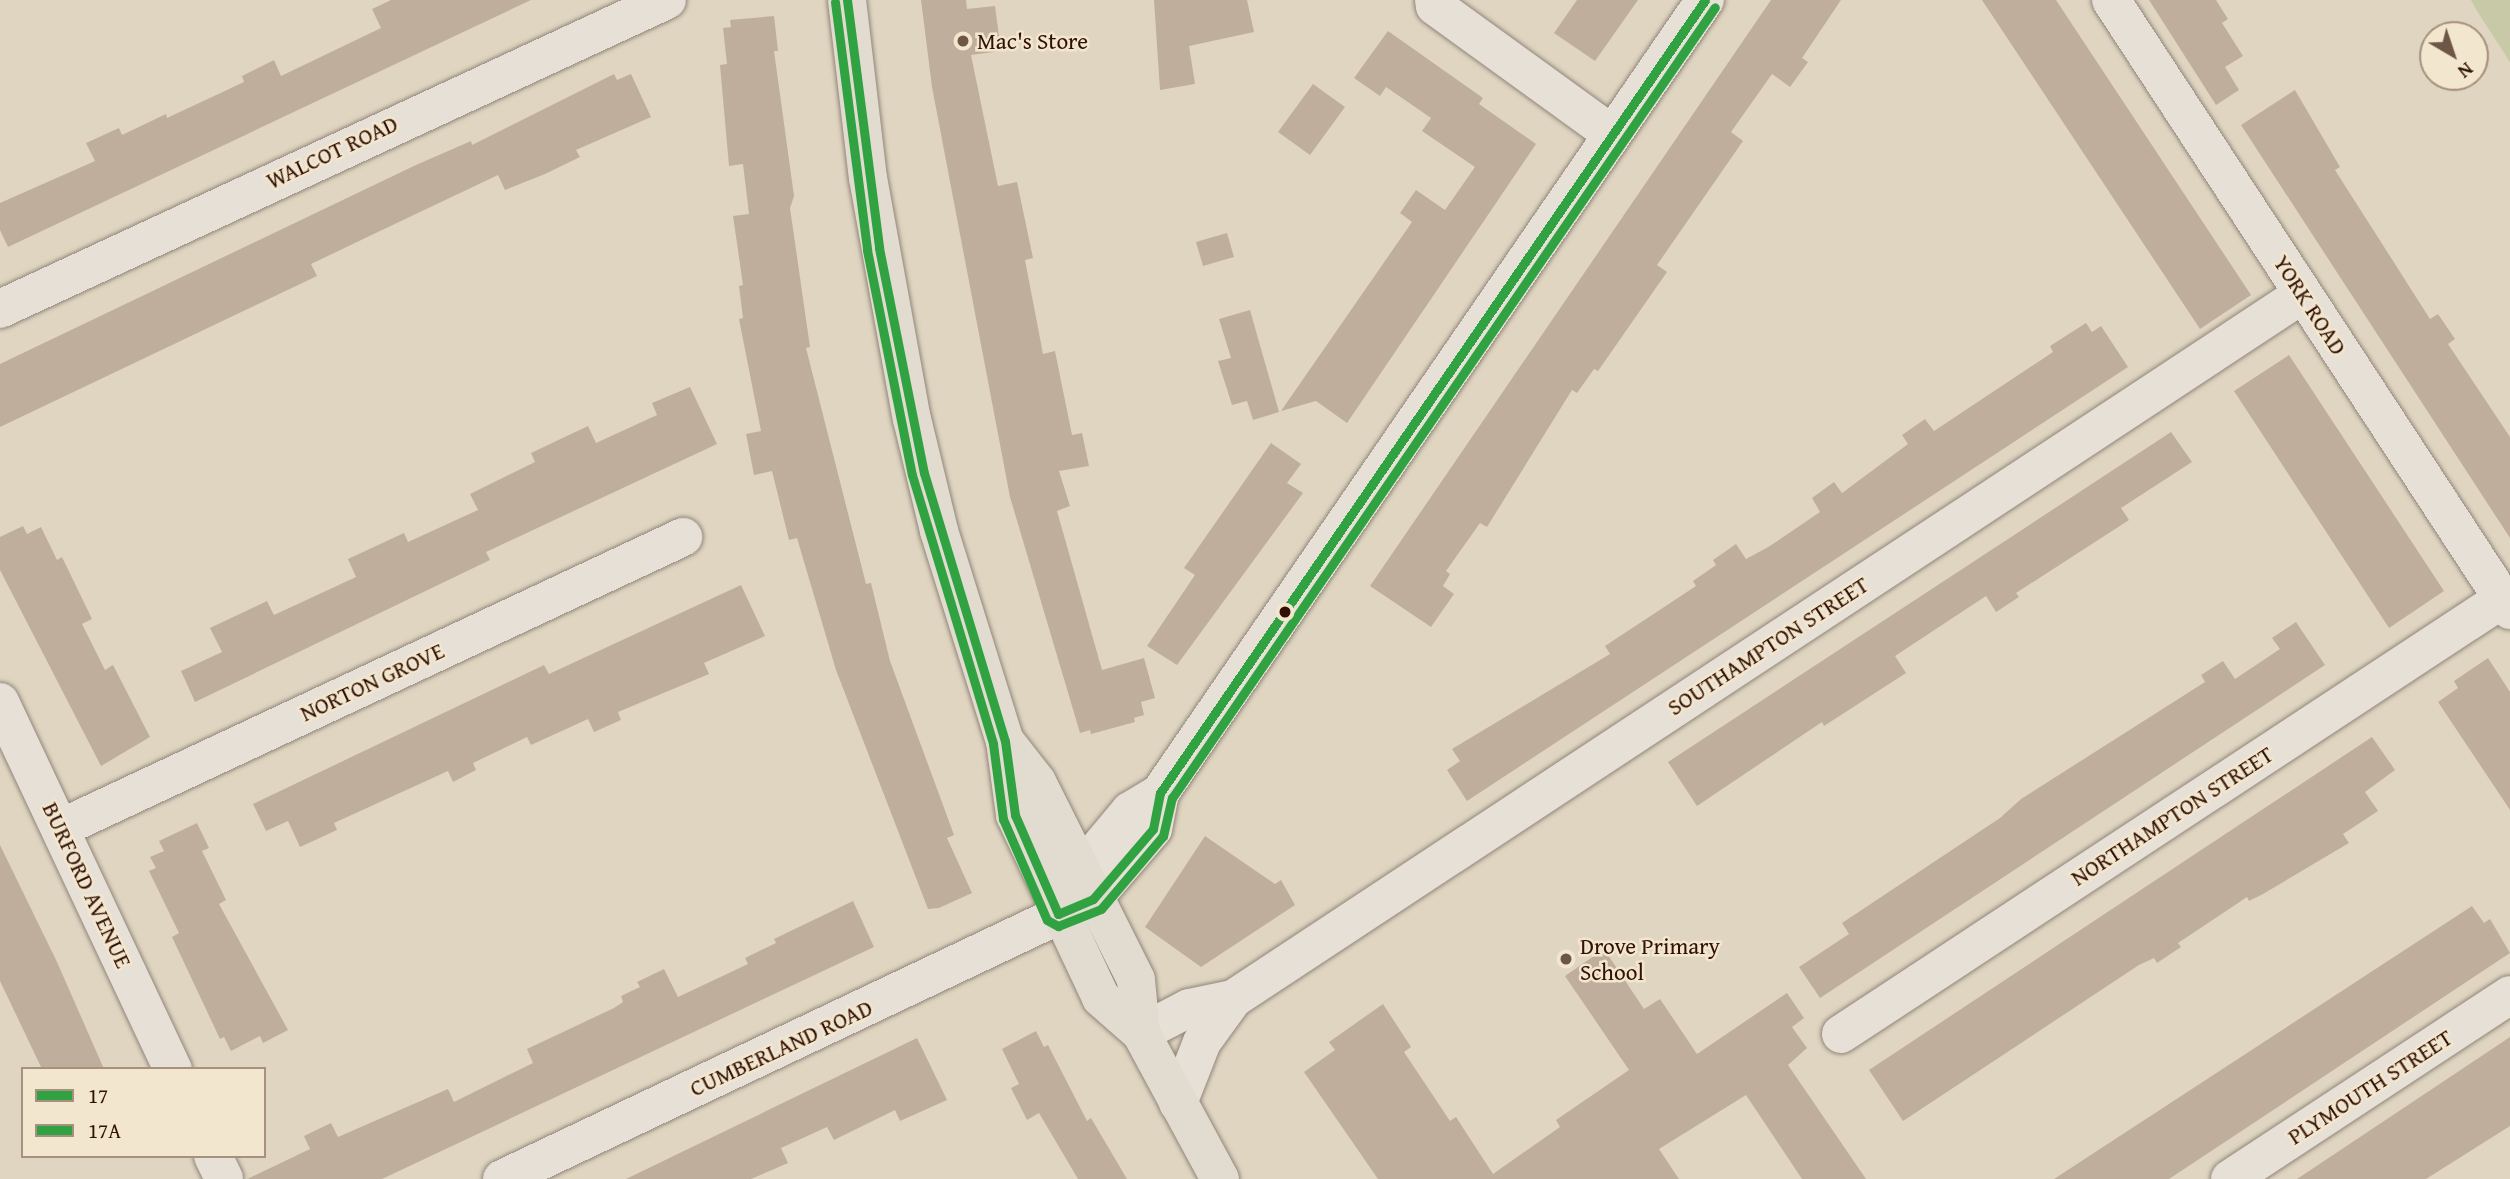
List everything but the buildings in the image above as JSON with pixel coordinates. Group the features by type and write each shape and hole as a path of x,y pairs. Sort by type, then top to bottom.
{"main road":[{"path":"847,0 870,189 912,419 943,544 1005,741 1015,815 1058,914 1101,998 1141,1033 1220,1179"},
{"path":"1005,741 1037,782 1136,980 1141,1033"}],"street":[{"name":"WALCOT ROAD","path":"0,309 667,0"},
{"path":"1434,0 1435,6 1612,134"},
{"path":"1087,885 1153,830 1160,793 1705,0"},
{"name":"YORK ROAD","path":"2111,0 2508,601"},
{"name":"SOUTHAMPTON STREET","path":"1178,1103 1202,1042 1233,999 2303,294"},
{"name":"NORTON GROVE","path":"61,828 683,537"},
{"name":"NORTHAMPTON STREET","path":"1841,1034 2508,601"},
{"name":"BURFORD AVENUE","path":"0,702 172,1067"},
{"name":"CUMBERLAND ROAD","path":"502,1179 1058,914 1087,885"},
{"name":"PLYMOUTH STREET","path":"2230,1179 2510,995"},
{"name":"SOUTHAMPTON STREET","path":"1141,1033 1189,1007 1233,999"},
{"path":"214,1158 224,1179"}],"green space":[{"path":"2471,0 2510,0 2510,62 2489,30 2489,21 2483,21"}],"transit line":[{"name":"17","path":"847,0 879,248 924,473 1005,741 1015,815 1058,914 1093,899 1153,829 1160,793 1705,0"},
{"name":"17A","path":"835,2 867,250 912,475 993,744 1003,819 1047,920 1058,926 1101,909 1163,836 1172,798 1715,7"}],"place":[{"name":"Mac's Store","path":"963,41"},
{"name":"Drove Primary School","path":"1566,959"}]}
